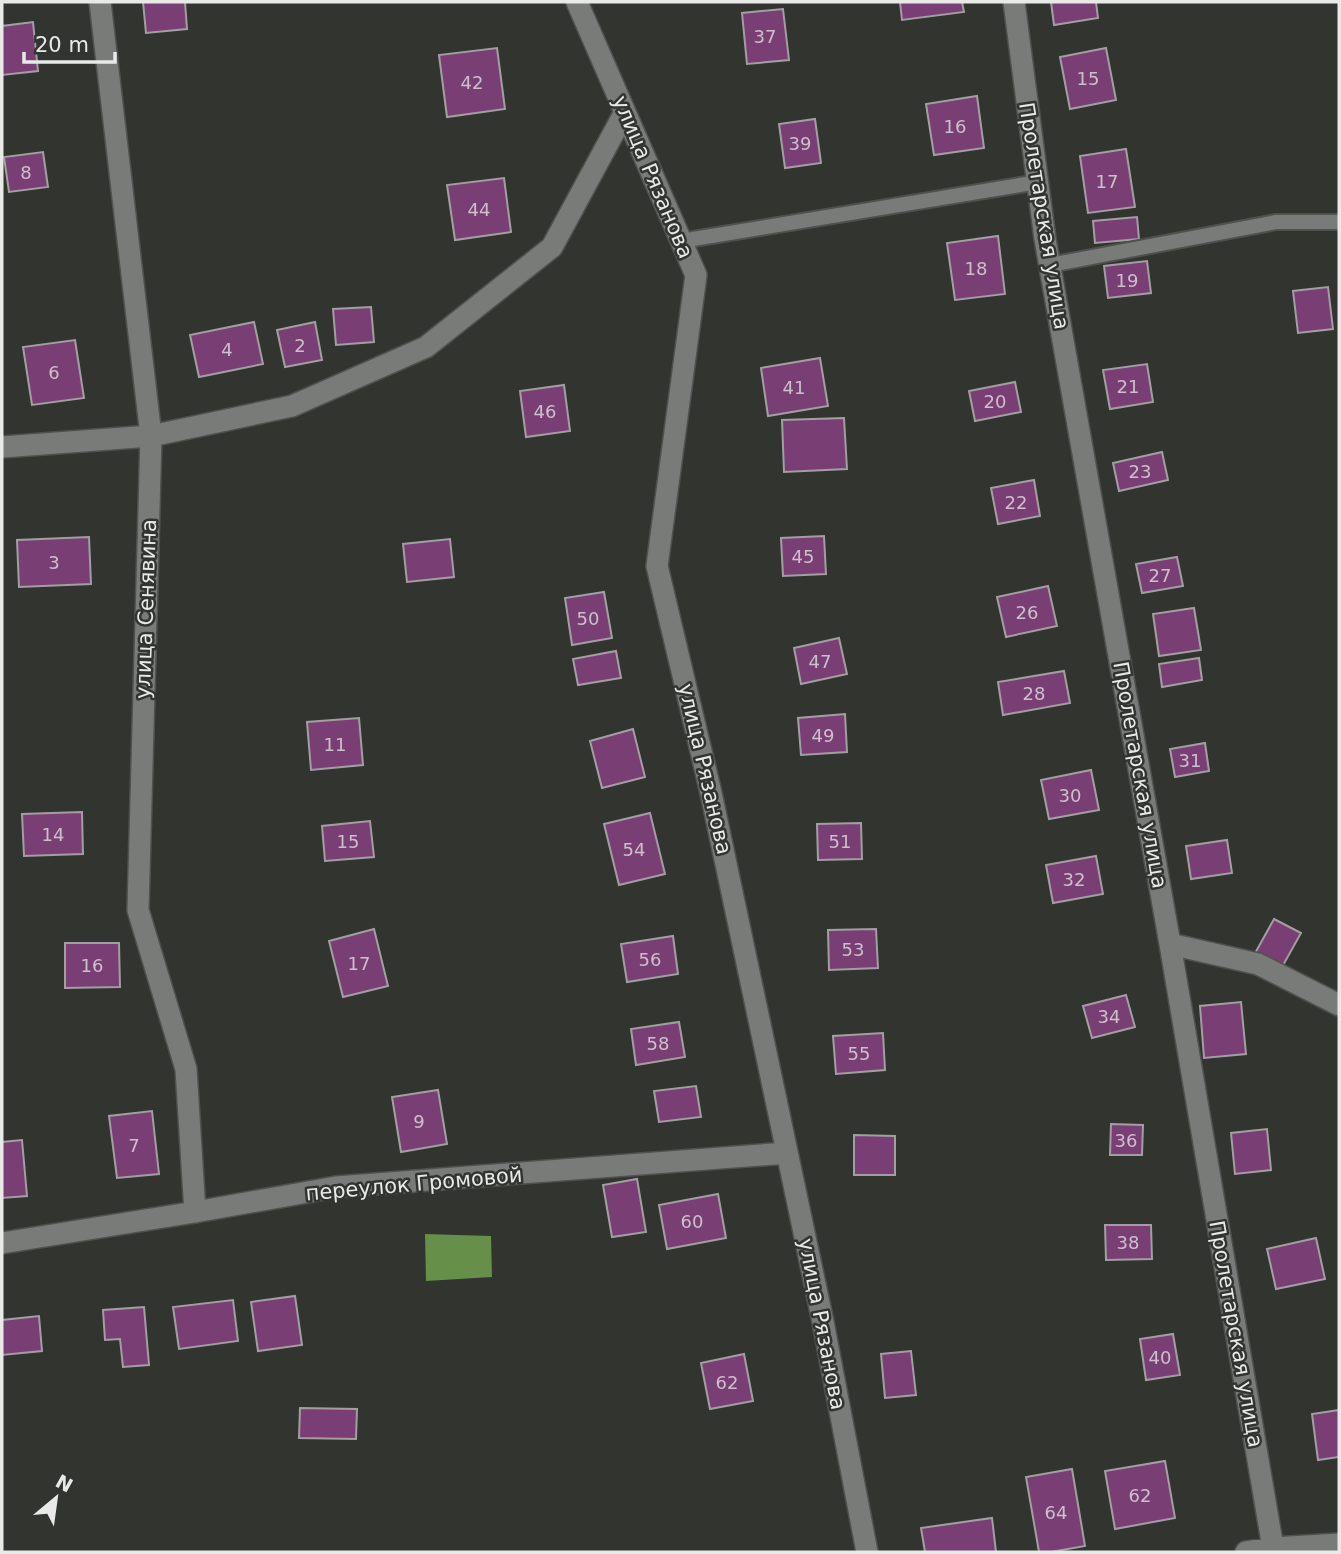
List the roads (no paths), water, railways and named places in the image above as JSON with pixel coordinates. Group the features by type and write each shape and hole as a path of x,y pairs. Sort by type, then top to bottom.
{"street":[{"name":"улица Сенявина","path":"100,2 150,436 138,910 186,1069 195,1212"},
{"name":"улица Рязанова","path":"577,2 696,275 657,566 711,793 823,1322 867,1552"},
{"name":"Пролетарская улица","path":"1014,2 1050,265 1273,1548"},
{"path":"2,447 150,436 292,406 426,347 552,247 625,112"},
{"path":"1170,944 1258,964 1339,1005"},
{"name":"переулок Громовой","path":"2,1243 336,1187 787,1153"},
{"path":"1246,1552 1339,1544"}],"lane":[{"path":"681,241 1038,182"},
{"path":"1050,265 1276,222 1339,222"}]}
